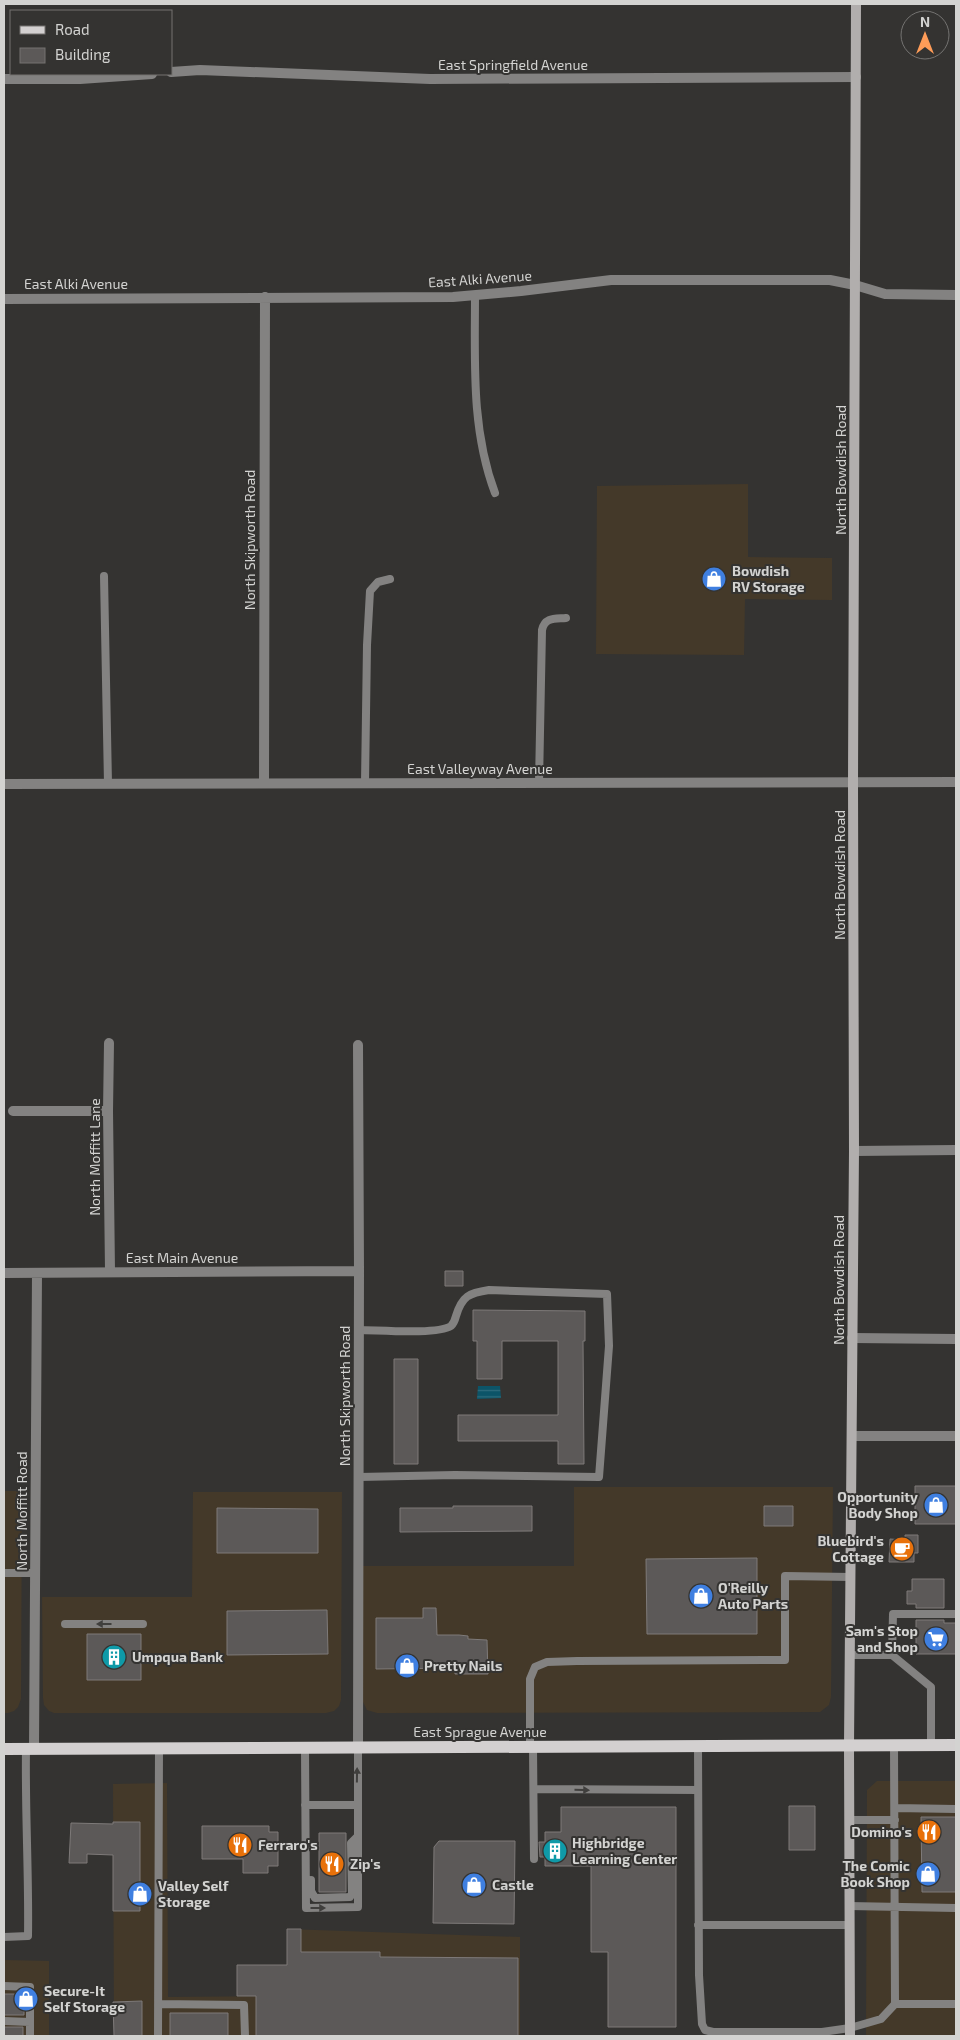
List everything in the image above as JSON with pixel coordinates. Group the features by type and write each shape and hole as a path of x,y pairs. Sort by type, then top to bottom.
{"main road":[{"name":"East Sprague Avenue","path":"4,1749 956,1745"}],"street":[{"name":"North Bowdish Road","path":"850,2032 849,1746 854,1150 853,783 856,4"},
{"name":"East Springfield Avenue","path":"172,72 210,70 430,78 856,78"},
{"path":"4,79 80,79 138,75"},
{"name":"East Alki Avenue","path":"4,299 452,297 611,280 830,280 885,294 956,295"},
{"name":"North Skipworth Road","path":"264,783 265,297"},
{"name":"East Valleyway Avenue","path":"4,784 956,782"},
{"name":"North Moffitt Lane","path":"110,1043 108,1111 110,1271"},
{"name":"North Skipworth Road","path":"358,1045 360,1271 358,1748"},
{"path":"13,1111 108,1111"},
{"path":"854,1150 956,1150"},
{"name":"East Main Avenue","path":"4,1272 360,1271"},
{"name":"North Moffitt Road","path":"30,1749 36,1573 37,1272"},
{"path":"852,1338 956,1339"},
{"path":"852,1436 956,1436"}],"lane":[{"path":"475,295 475,399 484,466 495,493"},
{"path":"104,576 108,784"},
{"path":"365,783 367,645 370,592 378,582 390,579"},
{"path":"539,783 542,630 543,625 550,619 566,618"},
{"path":"359,1330 418,1331 445,1328 453,1324 464,1298 475,1292 489,1290 607,1294 608,1346 598,1477 359,1476"},
{"path":"4,1573 36,1573"},
{"path":"534,1859 534,1790 530,1679 535,1667 547,1662 577,1661 786,1660 785,1576 850,1577"},
{"path":"892,1655 893,1614 956,1614"},
{"path":"65,1624 143,1624"},
{"path":"850,1655 892,1655 931,1687 931,1745"},
{"path":"698,1746 698,1975 702,2024 705,2030 713,2032 850,2032 881,2019 895,2004 894,1746"},
{"path":"158,1748 158,2036"},
{"path":"305,1748 306,1908 358,1907 358,1748"},
{"path":"4,1937 28,1936 29,1888 25,1812 30,1749"},
{"path":"534,1790 698,1790"},
{"path":"306,1805 357,1805"},
{"path":"895,1808 956,1809"},
{"path":"849,1820 895,1820"},
{"path":"306,1837 310,1847 311,1891 315,1898 321,1899 350,1897 352,1893 351,1842 357,1837"},
{"path":"849,1906 956,1908"},
{"path":"698,1925 849,1925"},
{"path":"4,1986 30,1986 30,2036"},
{"path":"158,2004 244,2005 244,2036"},
{"path":"895,2004 956,2004"},
{"path":"4,2022 30,2022"}],"shaded area":[{"name":"Bowdish RV Storage","path":"748,484 748,557 832,558 832,600 745,599 744,655 596,654 597,486"},
{"path":"574,1487 833,1487 831,1697 829,1705 820,1712 377,1713 367,1710 363,1702 363,1566 574,1566"},
{"path":"4,1491 22,1491 21,1699 18,1707 8,1713 4,1713"},
{"path":"193,1492 342,1492 341,1700 339,1706 334,1711 326,1713 54,1713 49,1711 44,1705 43,1698 42,1597 192,1597"},
{"path":"877,1781 956,1781 956,2036 866,2036 867,1790"},
{"name":"Valley Self Storage","path":"167,1783 168,1997 287,1996 287,1929 520,1937 520,2036 114,2036 113,1784"},
{"name":"Secure-It Self Storage","path":"4,1960 49,1961 49,2036 4,2036"}],"water":[{"path":"478,1386 500,1386 501,1398 477,1399"}],"building":[{"path":"445,1271 463,1271 463,1286 445,1286"},
{"path":"473,1310 585,1311 585,1341 583,1341 584,1464 558,1464 558,1441 458,1441 458,1415 558,1415 558,1341 502,1341 502,1379 477,1379 477,1341 473,1341"},
{"path":"394,1359 418,1359 418,1464 394,1464"},
{"name":"Opportunity Body Shop","path":"915,1486 956,1486 956,1524 915,1524"},
{"path":"453,1506 532,1506 532,1531 400,1532 400,1508 453,1508"},
{"path":"764,1506 793,1506 793,1526 764,1526"},
{"path":"217,1508 318,1509 318,1553 217,1553"},
{"name":"Bluebird's Cottage","path":"905,1535 918,1535 918,1553 914,1553 914,1562 889,1562 890,1539 905,1540"},
{"name":"O'Reilly Auto Parts","path":"757,1558 757,1634 647,1634 646,1559"},
{"path":"912,1579 944,1579 944,1608 916,1608 916,1604 907,1604 907,1591 912,1591"},
{"path":"423,1608 436,1608 437,1635 459,1635 468,1636 468,1639 487,1640 488,1674 455,1674 455,1668 376,1669 376,1618 423,1618"},
{"path":"327,1610 328,1654 227,1655 227,1611"},
{"name":"Sam's Stop and Shop","path":"916,1620 944,1620 944,1623 956,1623 956,1654 916,1654"},
{"name":"Umpqua Bank","path":"87,1634 141,1634 141,1680 87,1680"},
{"path":"789,1806 815,1806 815,1850 789,1850"},
{"path":"561,1807 676,1807 676,2027 608,2027 608,1952 591,1952 591,1866 545,1866 545,1857 540,1857 539,1842 545,1842 545,1832 561,1832"},
{"path":"921,1817 956,1817 956,1892 922,1892"},
{"path":"113,1822 140,1822 140,1911 113,1911 113,1855 87,1854 87,1863 69,1863 71,1823 113,1824"},
{"name":"Ferraro's","path":"202,1826 269,1826 269,1832 278,1832 278,1866 268,1866 268,1873 243,1873 243,1859 202,1859"},
{"name":"Zip's","path":"319,1833 346,1833 346,1892 319,1892"},
{"name":"Castle","path":"439,1841 515,1841 514,1924 433,1923 434,1847"},
{"path":"287,1929 301,1929 301,1952 380,1952 380,1957 518,1958 518,2036 256,2036 256,1996 237,1996 237,1965 287,1965"},
{"path":"4,1994 24,1994 24,2015 4,2015"},
{"path":"142,2001 142,2036 114,2036 113,2002"},
{"path":"170,2013 228,2013 228,2036 170,2036"},
{"path":"4,2027 23,2027 23,2036 4,2036"}],"place":[{"name":"Bowdish RV Storage","path":"714,579"},
{"name":"Opportunity Body Shop","path":"936,1505"},
{"name":"Bluebird's Cottage","path":"902,1549"},
{"name":"O'Reilly Auto Parts","path":"701,1596"},
{"name":"Sam's Stop and Shop","path":"936,1639"},
{"name":"Umpqua Bank","path":"114,1657"},
{"name":"Pretty Nails","path":"407,1666"},
{"name":"Domino's","path":"929,1832"},
{"name":"Ferraro's","path":"240,1845"},
{"name":"Highbridge Learning Center","path":"555,1851"},
{"name":"Zip's","path":"332,1864"},
{"name":"The Comic Book Shop","path":"928,1874"},
{"name":"Castle","path":"474,1885"},
{"name":"Valley Self Storage","path":"140,1894"},
{"name":"Secure-It Self Storage","path":"26,1999"}]}
